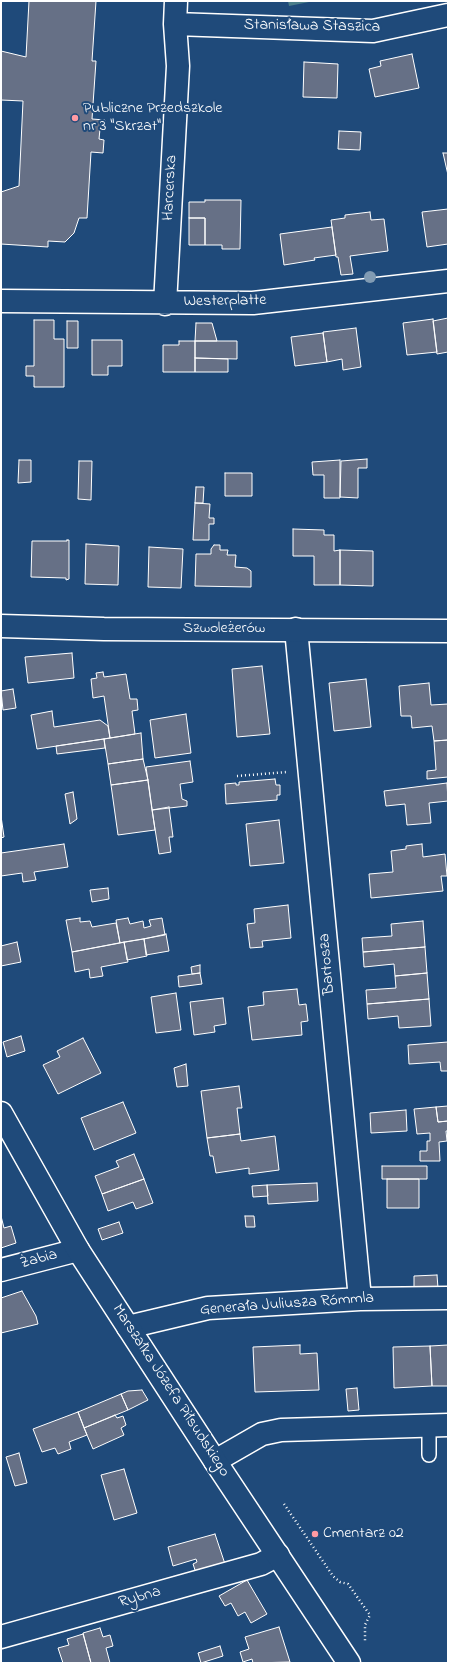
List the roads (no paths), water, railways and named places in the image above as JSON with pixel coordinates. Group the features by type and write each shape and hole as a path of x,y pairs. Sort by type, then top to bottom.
{"street":[{"name":"Harcerska","path":"166,304 178,66 175,24 176,1"},
{"name":"Stanisława Staszica","path":"175,24 373,31 448,15"},
{"name":"Westerplatte","path":"1,301 166,304 253,303 448,281"},
{"name":"Szwoleżerów","path":"1,626 104,629 448,631"},
{"name":"Bartosza","path":"296,629 360,1299"},
{"name":"Marszałka Józefa Piłsudskiego","path":"1,1113 78,1250 215,1461 349,1663"},
{"name":"Żabia","path":"1,1270 78,1250"},
{"name":"Generała Juliusza Rómmla","path":"128,1327 208,1308 360,1299 448,1298"},
{"path":"215,1461 262,1434 281,1430 439,1426"},
{"name":"Rybna","path":"1,1638 261,1564 278,1555"}],"lane":[{"path":"429,1456 439,1426"}],"place":[{"name":"Publiczne Przedszkole nr 3 \"Skrzat\"","path":"75,118"},
{"name":"Cmentarz 02","path":"315,1534"}]}
